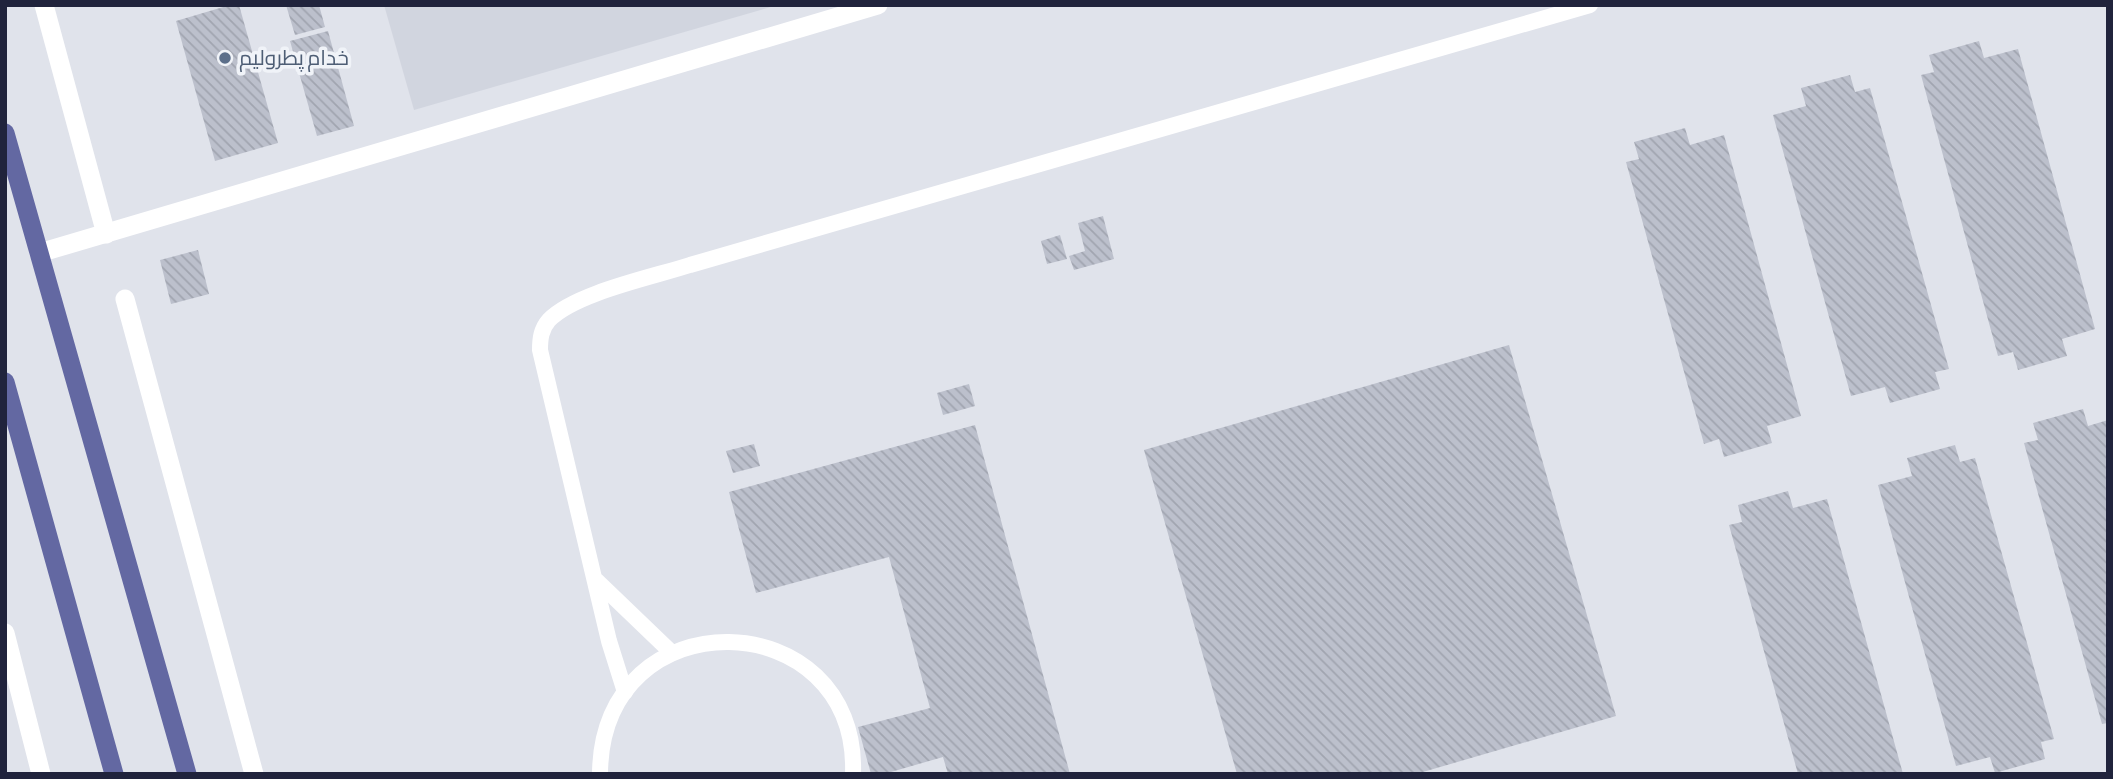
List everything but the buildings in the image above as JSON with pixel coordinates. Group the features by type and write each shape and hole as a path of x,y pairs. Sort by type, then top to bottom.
{"main road":[{"path":"5,133 187,774"},
{"path":"5,382 114,774"}],"street":[{"path":"44,5 106,234"},
{"path":"39,253 878,5"},
{"path":"125,299 254,774"},
{"path":"5,633 41,774"}],"lane":[{"path":"625,692 609,641 597,581 540,350 540,334 548,321 574,301 1590,5"},
{"path":"597,581 672,653"},
{"path":"600,774 600,756 605,733 612,712 625,692 646,670 672,653 696,644 720,640 769,648 812,673 829,691 842,713 850,736 853,774"}],"shaded area":[{"path":"384,5 778,5 414,110"}],"place":[{"name":"خدام پطرولیم","path":"225,58"}]}
